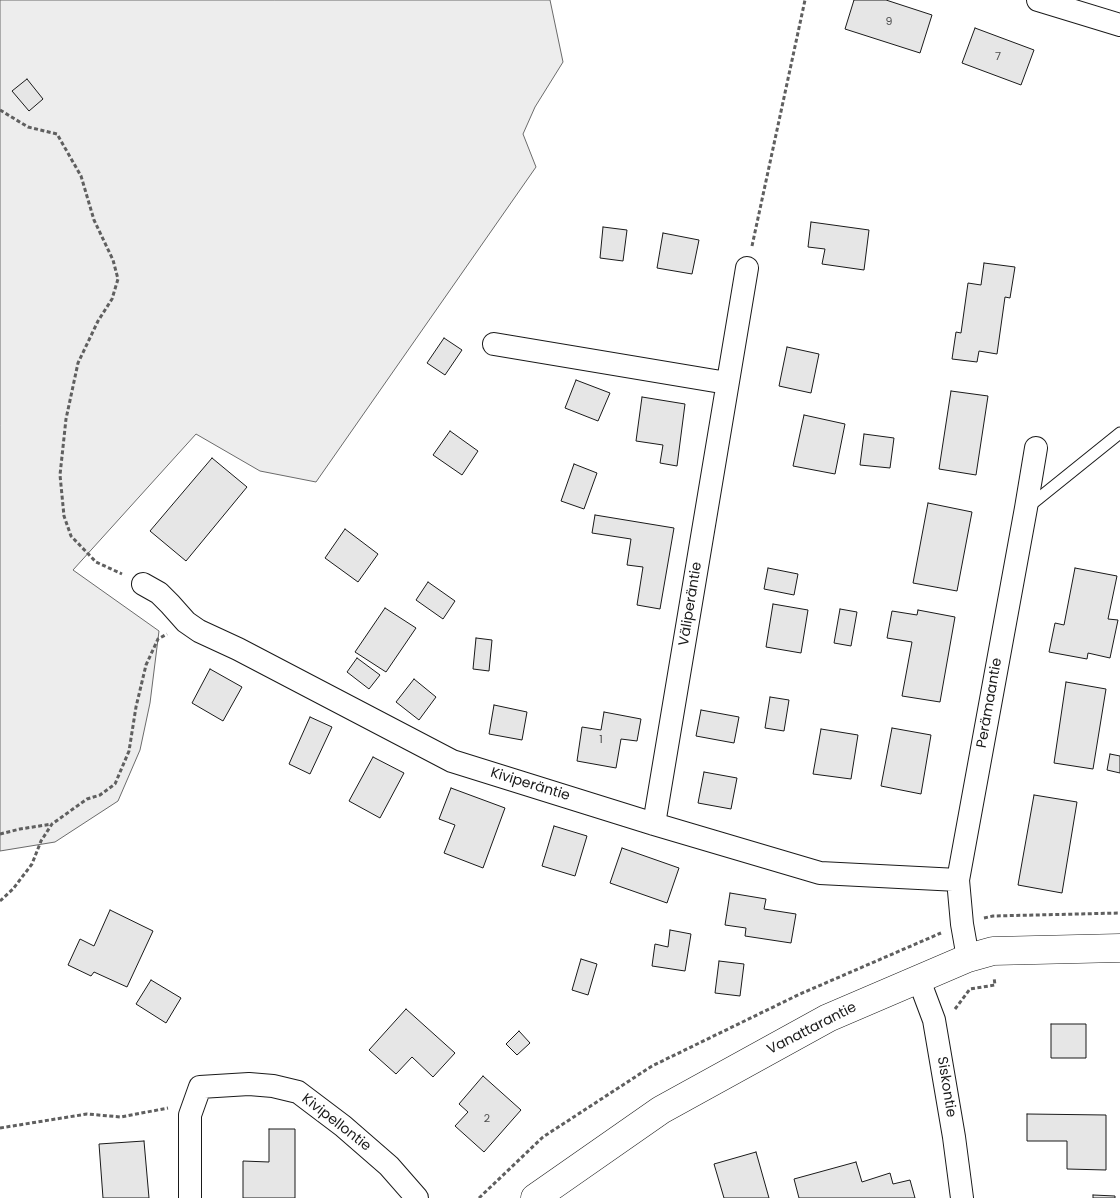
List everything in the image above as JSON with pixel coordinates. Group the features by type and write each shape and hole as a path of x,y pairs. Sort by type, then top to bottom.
{"street":[{"path":"1038,0 1120,26"},
{"name":"Väliperäntie","path":"654,824 747,268"},
{"path":"494,344 727,383"},
{"name":"Perämaantie","path":"981,955 962,924 958,880 1036,448"},
{"name":"Kiviperäntie","path":"143,584 158,593 186,622 206,634 452,761 820,873 958,880"},
{"name":"Vanattarantie","path":"535,1198 661,1110 828,1018 981,955 1120,948"},
{"name":"Siskontie","path":"918,980 934,1020 954,1137 962,1198"},
{"name":"Kivipellontie","path":"190,1198 190,1115 200,1087 249,1084 273,1086 298,1092 343,1126 389,1166 417,1198"}],"lane":[{"path":"1026,508 1120,433"}],"path":[{"path":"747,268 805,0"},
{"path":"0,110 28,127 57,134 81,176 94,220 113,260 118,279 112,299 98,321 78,363 66,420 60,475 64,516 71,536 96,562 143,584"},
{"path":"0,901 14,889 32,864 41,842 52,824 86,799 100,795 115,784 129,751 136,707 146,665 158,639 186,622"},
{"path":"0,834 52,824"},
{"path":"954,1014 955,1009 970,989 995,985 981,955 993,916"},
{"path":"0,1128 87,1114 122,1117 165,1108 193,1105"}],"shaded area":[{"path":"0,0 550,0 563,62 535,107 523,134 536,167 316,482 260,471 196,434 73,570 159,631 150,703 140,750 118,801 55,842 0,851"}],"building":[{"path":"854,0 886,0 932,15 920,53 845,29"},
{"path":"975,28 1034,50 1021,85 962,63"},
{"path":"27,79 43,99 29,111 12,91"},
{"path":"811,222 869,230 864,270 822,264 825,249 808,247"},
{"path":"603,227 627,230 623,261 600,258"},
{"path":"663,233 699,240 692,274 657,268"},
{"path":"984,263 1015,267 1010,298 1005,297 997,354 979,351 977,362 952,359 956,332 961,333 968,283 981,285"},
{"path":"444,338 462,350 445,375 427,363"},
{"path":"787,347 819,354 811,393 779,386"},
{"path":"576,380 610,393 598,421 565,408"},
{"path":"951,391 988,396 976,475 939,469"},
{"path":"642,397 685,404 677,466 660,463 663,445 636,441"},
{"path":"804,415 845,424 835,474 793,466"},
{"path":"450,431 478,451 462,475 433,455"},
{"path":"864,434 894,438 890,468 860,465"},
{"path":"212,458 247,487 186,561 150,531"},
{"path":"574,464 597,473 584,509 561,501"},
{"path":"928,503 972,512 957,591 913,583"},
{"path":"595,515 674,528 660,609 637,605 643,567 627,565 631,539 592,533"},
{"path":"345,529 378,554 358,582 325,558"},
{"path":"768,568 798,574 794,595 764,589"},
{"path":"1075,568 1117,576 1108,619 1118,620 1110,658 1088,653 1087,659 1049,652 1055,623 1064,625"},
{"path":"428,582 455,601 443,619 416,600"},
{"path":"773,604 808,610 801,653 766,647"},
{"path":"385,608 416,628 386,672 355,652"},
{"path":"840,609 857,612 851,646 834,643"},
{"path":"918,610 955,617 940,702 902,696 912,642 887,638 892,611 917,615"},
{"path":"476,638 492,640 489,671 473,669"},
{"path":"357,658 380,675 369,689 347,672"},
{"path":"210,669 242,687 223,721 192,703"},
{"path":"414,679 436,697 419,720 396,702"},
{"path":"1066,682 1106,689 1093,769 1054,763"},
{"path":"770,697 789,700 784,731 765,728"},
{"path":"494,705 527,712 522,740 489,734"},
{"path":"701,710 739,717 734,743 696,736"},
{"path":"604,712 641,719 637,741 621,739 616,768 577,761 582,727 601,730"},
{"path":"310,717 332,727 310,774 289,764"},
{"path":"892,728 931,735 921,794 881,786"},
{"path":"821,729 858,735 851,779 813,774"},
{"path":"1110,754 1120,756 1120,773 1107,770"},
{"path":"373,757 404,773 380,818 349,801"},
{"path":"704,772 737,778 731,809 698,803"},
{"path":"451,788 505,808 483,868 444,853 455,825 439,819"},
{"path":"1034,795 1077,802 1062,893 1018,885"},
{"path":"554,826 587,836 575,876 542,866"},
{"path":"622,848 679,868 667,903 610,883"},
{"path":"730,893 766,899 764,909 796,914 791,943 745,936 746,928 725,925"},
{"path":"110,910 153,931 127,987 94,972 91,976 68,965 80,939 94,946"},
{"path":"670,930 691,934 685,971 652,966 655,944 668,947"},
{"path":"581,959 597,964 588,995 572,990"},
{"path":"719,961 744,964 740,996 715,993"},
{"path":"151,980 181,998 166,1023 136,1004"},
{"path":"406,1009 455,1053 433,1077 412,1057 396,1074 369,1050"},
{"path":"1051,1024 1086,1024 1086,1058 1051,1058"},
{"path":"519,1031 530,1043 517,1055 506,1044"},
{"path":"483,1076 521,1110 484,1152 455,1126 468,1112 459,1104"},
{"path":"1027,1114 1106,1115 1106,1170 1067,1169 1067,1141 1027,1141"},
{"path":"269,1129 295,1129 295,1198 243,1198 243,1161 269,1162"},
{"path":"144,1141 149,1198 103,1198 99,1144"},
{"path":"756,1152 769,1198 724,1198 714,1164"},
{"path":"856,1162 862,1182 890,1173 893,1184 910,1180 915,1198 799,1198 794,1179"},
{"path":"1093,1195 1115,1196 1115,1198 1093,1198"}]}
